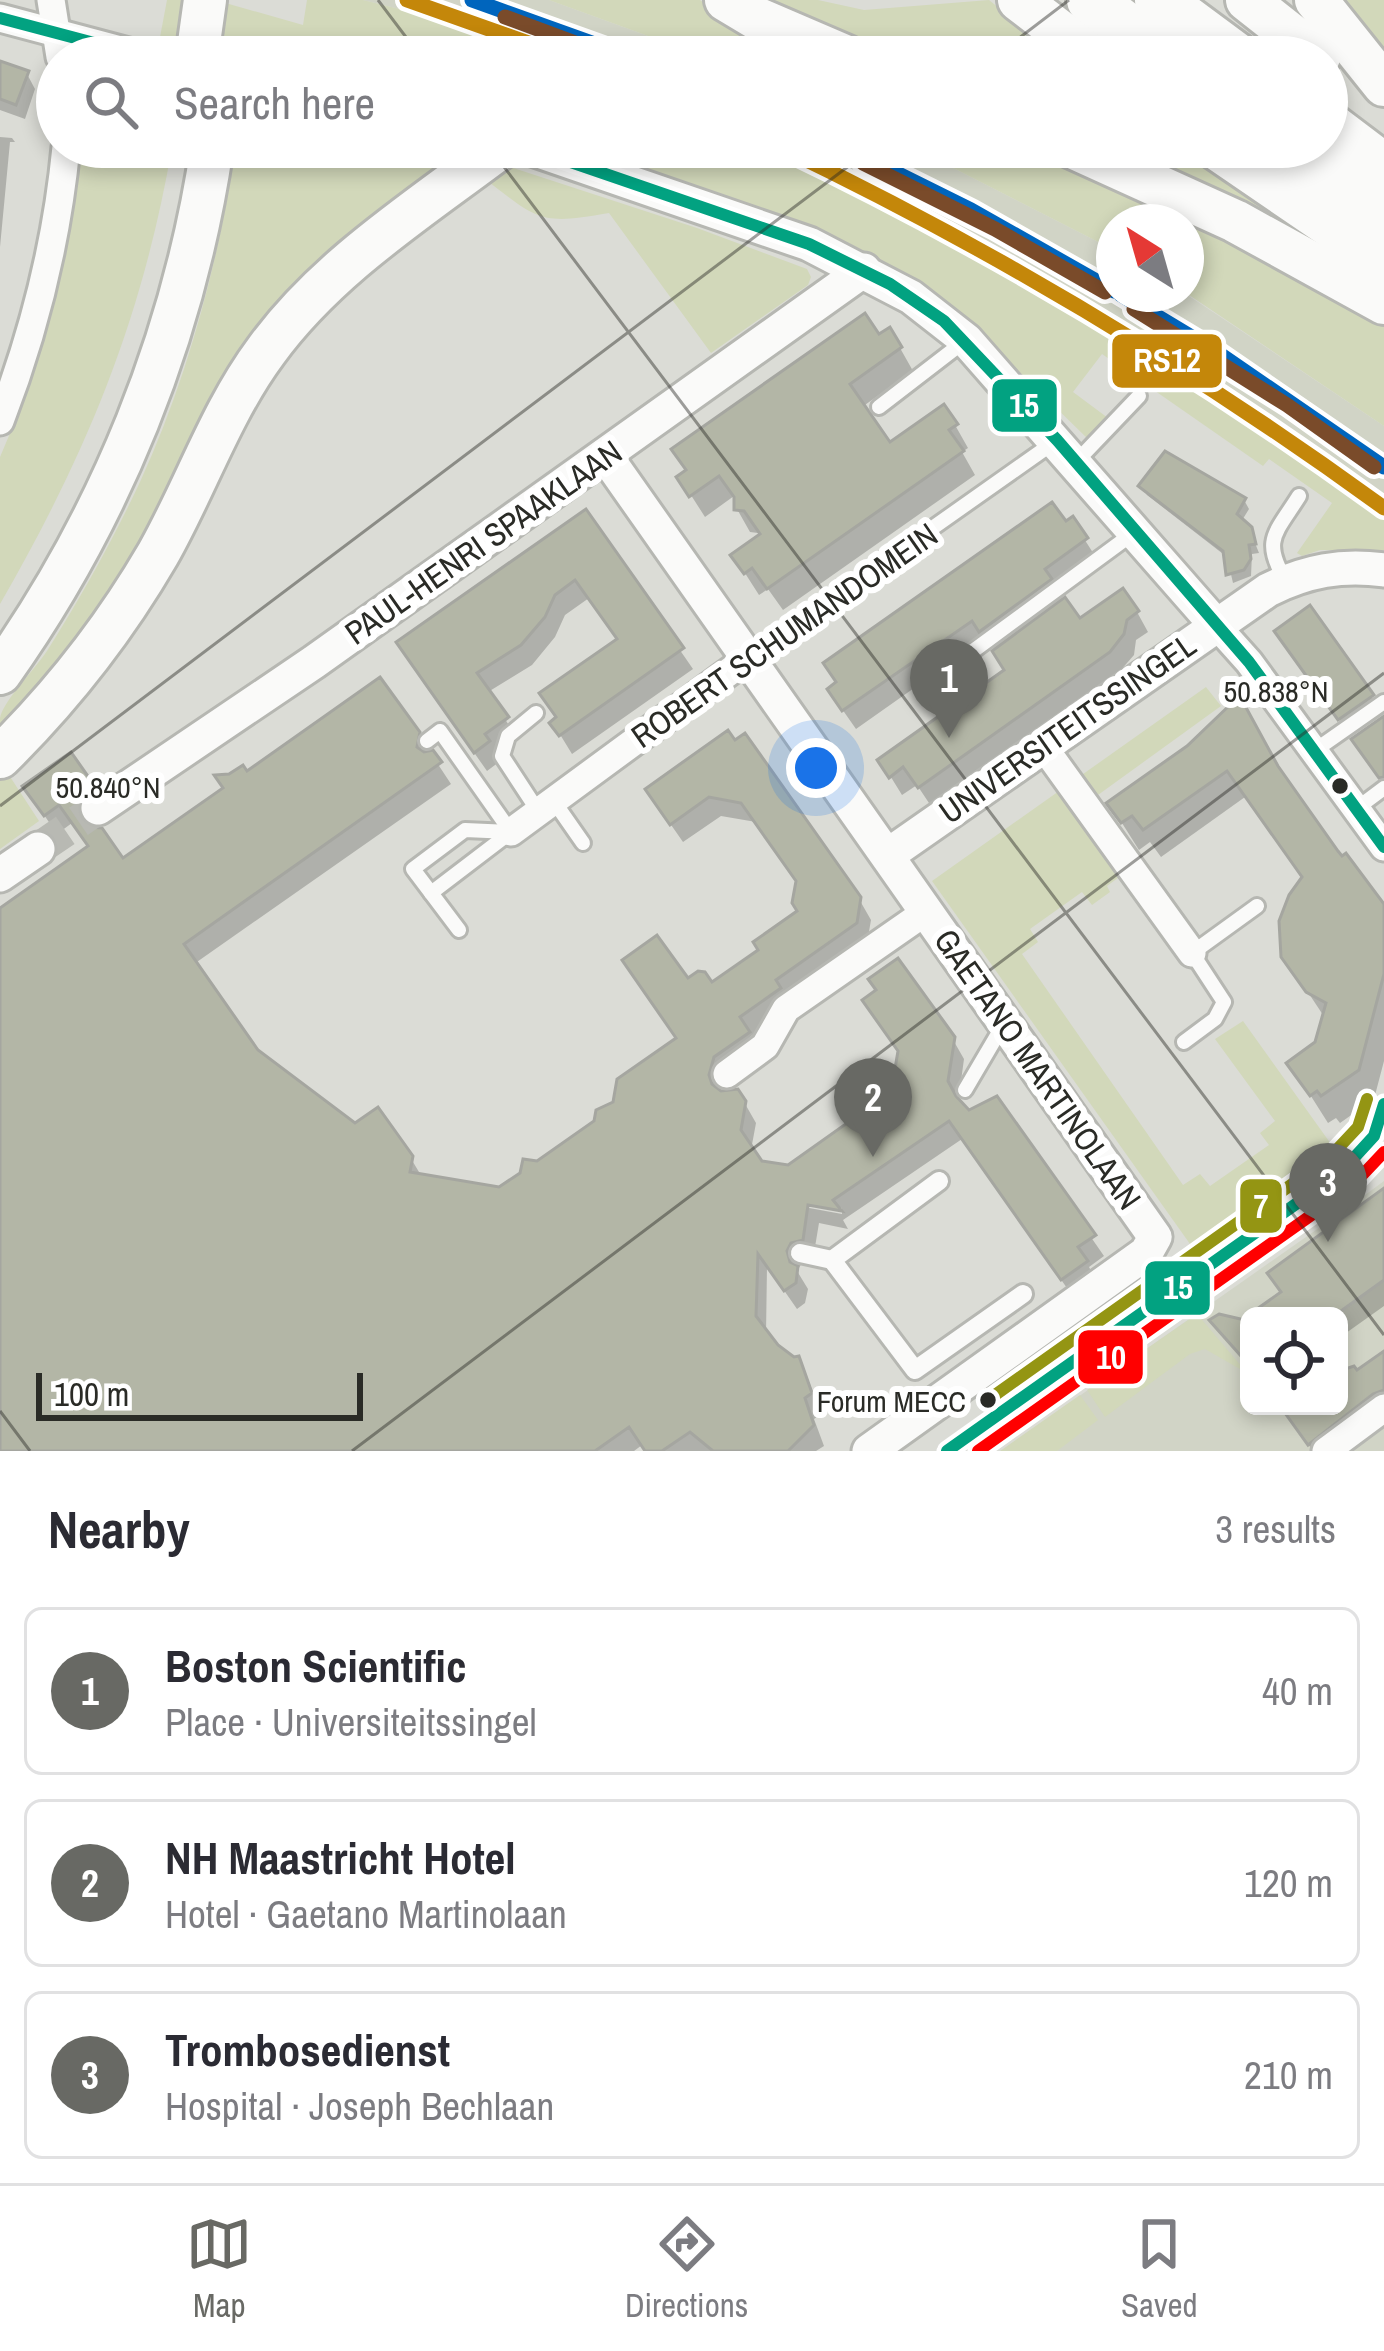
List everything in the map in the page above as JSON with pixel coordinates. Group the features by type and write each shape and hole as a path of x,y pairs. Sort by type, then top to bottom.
{"highway":[{"path":"1090,0 1138,36"},
{"path":"1160,0 1208,36"},
{"path":"1348,141 1384,168"},
{"path":"1316,168 1384,218"}],"main road":[{"path":"200,36 205,0"},
{"path":"228,36 233,0"},
{"path":"726,0 794,36"},
{"path":"1019,0 1066,36"},
{"path":"1247,0 1292,36"},
{"path":"1316,0 1345,36"},
{"path":"1348,40 1384,85"},
{"path":"1348,82 1384,113"},
{"path":"0,624 63,519 117,397 155,284 180,168"},
{"path":"0,673 84,539 138,421 184,284 208,168"},
{"path":"0,757 84,662 130,597 191,490 241,387 273,341 359,255 473,168"},
{"path":"1118,168 1235,221 1384,303"},
{"path":"1245,168 1384,263"}],"street":[{"path":"52,0 57,36"},
{"path":"0,18 37,36"},
{"path":"0,421 27,343 54,239 63,168"},
{"path":"589,168 790,236 911,297 966,340 1249,662 1384,847"},
{"name":"PAUL-HENRI SPAAKLAAN","path":"98,808 314,662 864,270"},
{"name":"GAETANO MARTINOLAAN","path":"605,454 1155,1237 1152,1248 869,1451"},
{"name":"UNIVERSITEITSSINGEL","path":"888,855 1215,624 1286,581 1329,568 1384,571"},
{"name":"ROBERT SCHUMANDOMEIN","path":"512,832 748,658"},
{"path":"1043,746 1192,953"},
{"path":"0,875 45,858"},
{"name":"GAETANO MARTINOLAAN","path":"727,1074 765,1046 786,1009 927,911"},
{"path":"832,1260 939,1181"},
{"path":"800,1252 832,1260 915,1370 1023,1294"},
{"path":"1329,1449 1384,1408"}],"lane":[{"path":"879,407 966,340"},
{"name":"ROBERT SCHUMANDOMEIN","path":"748,658 1067,451 1139,396"},
{"path":"1286,581 1273,560 1271,542 1298,496"},
{"path":"974,651 1137,531"},
{"path":"1314,751 1384,702"},
{"path":"536,713 508,736 502,756 583,843"},
{"path":"427,741 440,731 512,832"},
{"path":"1356,808 1384,788"},
{"path":"459,930 413,868 465,830 512,832"},
{"path":"431,892 512,832"},
{"path":"1184,1042 1215,1019 1224,1002 1192,953 1257,905"},
{"path":"965,1090 1006,1022"},
{"path":"947,1451 1341,1172 1374,1136 1384,1104"}],"shaded area":[{"path":"363,0 549,0 648,36 485,36"},
{"path":"813,168 953,168 1096,241 1096,312 1204,312 1204,306 1384,426 1384,519 1268,436 1008,265"},
{"path":"1384,1181 1384,1451 1001,1451 1353,1204"}],"green space":[{"path":"167,0 215,0 303,25 307,0 363,0 485,36 160,36"},
{"path":"549,0 700,0 754,36 648,36"},
{"path":"748,0 818,0 864,10 989,0 1033,36 819,36"},
{"path":"1336,0 1384,0 1384,55"},
{"path":"77,168 168,168 145,270 107,384 59,493 0,604 0,457 30,386 74,201"},
{"path":"232,168 463,168 355,250 0,746 2,711 47,651 84,589 157,442 200,318"},
{"path":"500,168 513,168 697,228 807,269 811,277 808,285 711,353 609,213 569,219 542,216 485,179"},
{"path":"645,168 813,168 893,205 1008,265 1343,488 1384,519 1384,550 1297,553 1332,503 1269,459 1263,466 1102,354 1073,392 1108,418 1089,440 956,310 876,260"},
{"path":"953,168 1072,168 1149,204 1096,204 1096,241"},
{"path":"1137,168 1214,168 1384,286"},
{"path":"1204,231 1384,327 1384,426 1204,305"},
{"path":"1206,687 1221,706 1080,808 1126,872 1092,905 1082,892 1030,929 1038,942 1022,954 1183,1185 1200,1174 1210,1186 1269,1145 1260,1133 1275,1121 1215,1039 1243,1021 1336,1151 1195,1251 932,881"},
{"path":"3,766 39,821 0,849 0,768"},
{"path":"1197,1314 1240,1364 1240,1369 1205,1349 1190,1354 1105,1417 1087,1390"},
{"path":"1080,1395 1098,1420 1057,1451 1000,1451"}],"building":[{"path":"0,61 29,71 16,105 0,99"},
{"path":"865,313 879,334 890,327 902,347 850,384 890,442 944,404 958,424 949,430 964,451 767,589 752,568 744,574 730,555 760,534 744,511 734,510 734,497 719,476 689,497 676,477 686,470 671,449"},
{"path":"1165,451 1246,498 1237,514 1252,527 1256,544 1249,545 1251,559 1244,570 1226,575 1223,551 1138,486"},
{"path":"1052,502 1066,521 1073,516 1088,538 1045,569 1052,579 979,632 972,621 842,711 827,689 836,682 823,663"},
{"path":"586,509 684,648 559,736 549,723 556,717 539,693 617,639 575,580 555,595 545,617 521,645 477,673 509,717 485,734 490,741 474,753 396,642"},
{"path":"1123,588 1139,611 1127,620 1124,634 1110,652 918,788 903,767 889,778 877,760 1004,670 992,651 1065,597 1080,618"},
{"path":"1310,605 1374,695 1338,720 1274,631"},
{"path":"380,677 420,732 417,747 424,752 433,750 442,762 184,944 258,1050 355,1123 378,1107 413,1156 410,1172 499,1187 520,1173 523,1159 537,1161 594,1121 596,1110 613,1102 617,1079 676,1038 622,960 657,935 688,978 705,972 712,982 758,950 753,942 797,911 792,903 796,881 741,803 709,797 670,825 645,789 728,730 735,740 745,733 861,897 857,923 776,980 781,988 740,1017 750,1032 714,1057 709,1075 712,1084 721,1091 738,1089 746,1101 741,1130 762,1161 788,1165 891,1092 898,1051 862,1000 876,990 868,979 898,958 955,1037 948,1081 956,1096 969,1110 997,1096 1096,1235 1078,1247 1088,1261 1061,1280 949,1121 833,1200 842,1211 808,1205 803,1240 791,1243 787,1251 790,1262 798,1266 796,1283 784,1291 758,1254 756,1316 778,1345 799,1356 812,1393 805,1398 814,1425 788,1451 713,1451 690,1432 662,1451 645,1451 629,1427 595,1451 0,1451 0,908 88,846 59,805 44,816 22,786 71,752 92,782 77,793 80,819 90,827 102,828 123,858 223,788 214,775 229,774 243,765 247,771"},
{"path":"1234,701 1243,702 1278,766 1338,851 1342,856 1346,853 1384,904 1384,974 1359,1070 1321,1096 1317,1091 1310,1096 1286,1063 1315,1042 1326,1003 1306,992 1281,957 1279,921 1302,877 1227,771 1143,830 1132,816 1121,823 1106,803 1187,746"},
{"path":"1384,716 1384,777 1379,778 1351,739"},
{"path":"1384,1188 1384,1280 1346,1307 1260,1307 1281,1292 1267,1273"},
{"path":"1219,1314 1240,1319 1240,1355 1209,1320"},
{"path":"1384,1351 1384,1390 1348,1414 1348,1368 1357,1370"},
{"path":"1286,1415 1346,1415 1308,1445"}],"tunnel":[{"path":"38,849 98,808"}],"transit line":[{"name":"RS12","path":"407,0 509,36"},
{"path":"472,0 572,36"},
{"path":"505,17 556,36"},
{"name":"15","path":"0,18 68,36"},
{"name":"15","path":"588,168 809,244 890,284 944,321 1057,440 1249,662 1384,847"},
{"name":"RS12","path":"823,168 1090,314 1239,407 1384,508"},
{"path":"873,168 1096,287"},
{"path":"886,168 1096,281"},
{"path":"1139,312 1287,405 1374,467"},
{"path":"1150,312 1384,467"},
{"name":"7","path":"988,1400 1329,1158 1358,1127 1367,1099"},
{"name":"15","path":"947,1451 1341,1172 1374,1136 1384,1104"},
{"name":"10","path":"978,1451 1351,1187 1384,1152"}],"place":[{"name":"Boston Scientific","path":"949,738"},
{"name":"NH Maastricht Hotel","path":"873,1157"},
{"name":"Trombosedienst","path":"1328,1242"},
{"name":"Forum MECC","path":"988,1400"}]}
